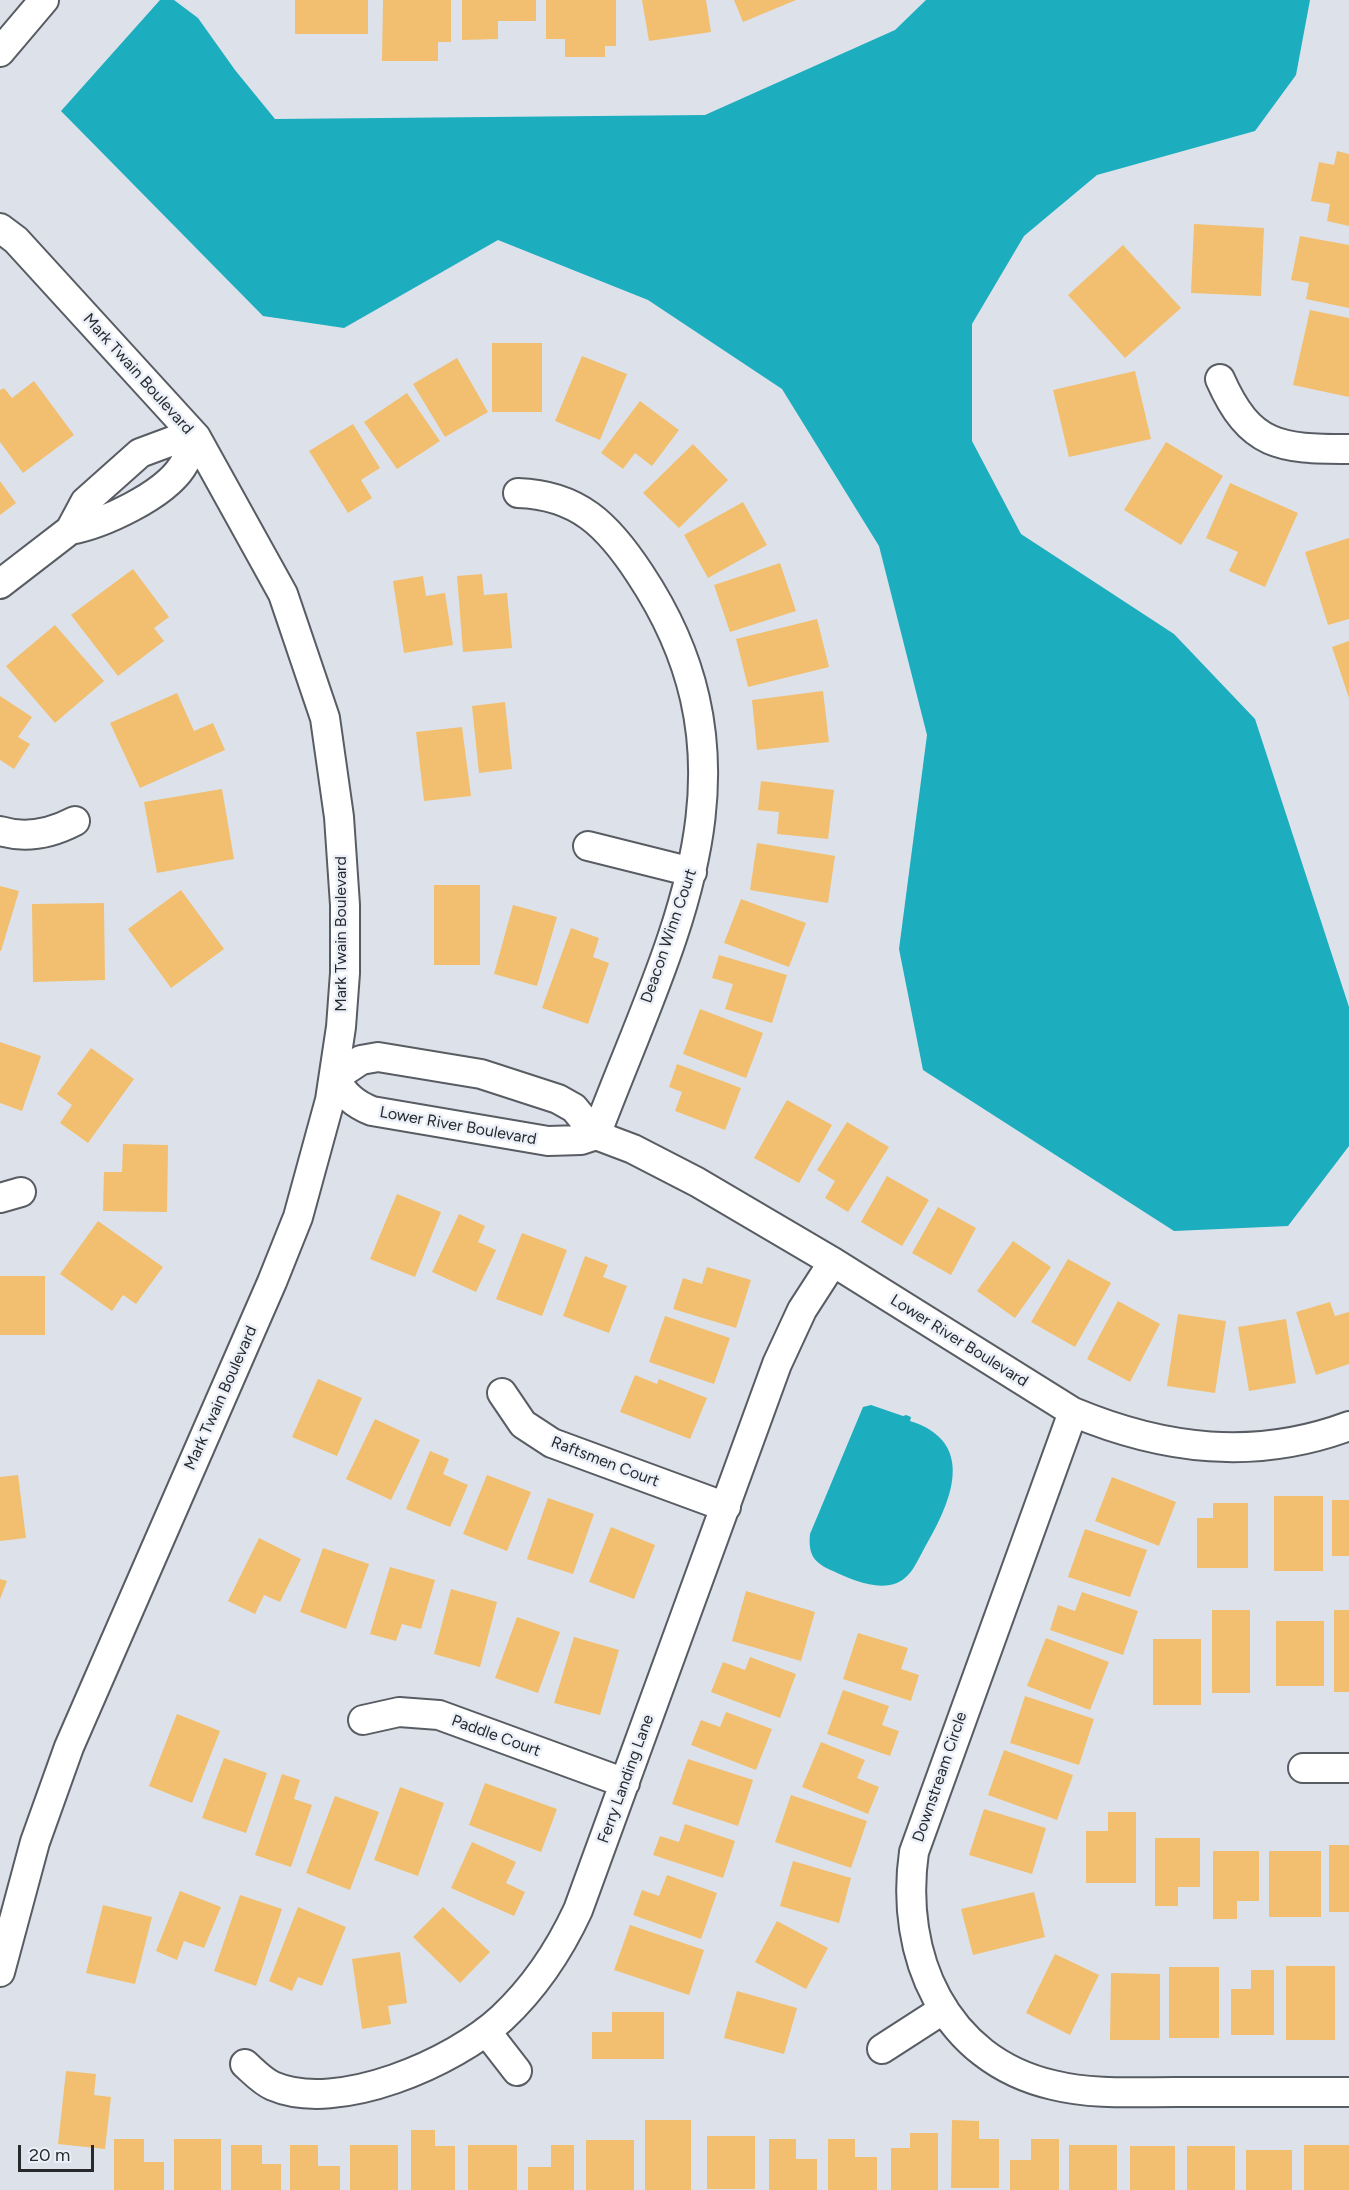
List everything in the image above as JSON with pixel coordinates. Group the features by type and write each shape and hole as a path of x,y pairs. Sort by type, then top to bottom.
{"street":[{"path":"0,52 44,0"},
{"name":"Mark Twain Boulevard","path":"0,228 16,240 196,437 283,594 324,718 339,817 345,905 343,1001 334,1078 317,1155 286,1249 69,1747 27,1871 0,1972"},
{"path":"1220,379 1237,412 1247,425 1261,436 1293,447 1349,449"},
{"path":"70,530 102,522 119,514 171,480 182,468 196,437"},
{"path":"0,584 70,530 91,496 140,453 175,440 196,437"},
{"name":"Deacon Winn Court","path":"518,493 556,497 591,516 623,549 650,588 665,617 690,678 702,731 704,802 692,872 667,949 596,1135"},
{"path":"0,831 26,835 44,833 75,821"},
{"path":"588,846 692,872"},
{"name":"Lower River Boulevard","path":"596,1135 581,1140 548,1141 372,1111 356,1105 343,1093 334,1078 361,1060 378,1057 481,1074 558,1099 574,1108 596,1135 664,1164 833,1262 1073,1412 1121,1430 1160,1441 1221,1448 1282,1443 1349,1426"},
{"name":"Ferry Landing Lane","path":"245,2064 259,2078 274,2087 315,2093 337,2092 411,2073 456,2052 486,2031 528,1991 564,1938 578,1910 785,1346 802,1310 833,1262"},
{"name":"Raftsmen Court","path":"502,1393 524,1424 552,1443 726,1507"},
{"name":"Downstream Circle","path":"1073,1412 914,1852 910,1898 916,1948 932,1992 970,2040 986,2053 1026,2076 1059,2086 1099,2092 1349,2092"},
{"name":"Paddle Court","path":"363,1720 399,1712 438,1715 625,1783"},
{"path":"1303,1768 1349,1768"},
{"path":"882,2049 944,2009"},
{"path":"486,2031 517,2071"}],"water":[{"path":"160,0 174,0 198,18 235,70 275,119 705,115 895,30 926,0 1310,0 1296,75 1255,131 1097,175 1024,236 972,324 972,441 1021,534 1174,634 1255,719 1349,1007 1349,1146 1288,1226 1174,1231 923,1070 899,949 927,735 879,546 782,389 648,300 498,240 344,328 263,316 61,111"},
{"path":"871,1405 911,1417 910,1421 931,1431 944,1443 951,1458 953,1475 943,1511 916,1564 900,1582 879,1586 863,1583 826,1568 817,1561 810,1548 810,1534 863,1407"}],"building":[{"path":"295,0 368,0 368,34 295,34"},
{"path":"383,0 451,0 451,42 438,42 438,61 382,61"},
{"path":"462,0 536,0 536,21 498,21 498,39 462,40"},
{"path":"546,0 616,0 616,46 605,46 605,57 565,57 565,39 546,39"},
{"path":"642,0 706,0 711,32 649,41"},
{"path":"734,0 796,0 743,22"},
{"path":"1337,151 1349,154 1349,226 1327,221 1330,204 1311,201 1319,162 1334,165"},
{"path":"1194,224 1264,228 1261,296 1191,293"},
{"path":"1300,236 1349,245 1349,308 1306,299 1309,283 1291,280"},
{"path":"1123,245 1181,308 1125,358 1068,295"},
{"path":"1310,310 1349,318 1349,397 1293,385"},
{"path":"492,343 542,343 542,412 492,412"},
{"path":"582,356 627,374 600,440 555,421"},
{"path":"457,358 488,412 445,437 413,384"},
{"path":"1135,371 1151,439 1069,457 1053,390"},
{"path":"34,381 74,435 23,473 0,442 0,390 4,388 12,398"},
{"path":"407,393 440,441 397,469 364,422"},
{"path":"640,401 679,430 652,466 635,453 623,469 601,453"},
{"path":"353,424 380,468 361,480 372,498 348,513 309,451"},
{"path":"1166,442 1223,476 1181,545 1124,510"},
{"path":"693,444 728,480 679,528 643,493"},
{"path":"0,481 16,503 0,515"},
{"path":"1230,483 1298,513 1265,587 1229,571 1238,552 1206,538"},
{"path":"743,502 767,545 708,578 684,535"},
{"path":"1349,538 1349,619 1328,625 1305,552"},
{"path":"780,563 796,611 730,632 714,585"},
{"path":"133,569 169,617 154,628 164,641 118,676 71,615"},
{"path":"482,574 484,595 507,593 512,648 463,652 457,576"},
{"path":"423,576 426,596 445,593 453,645 404,653 393,581"},
{"path":"817,619 829,667 748,687 736,639"},
{"path":"55,625 104,681 55,723 6,666"},
{"path":"1349,641 1349,698 1332,647"},
{"path":"823,691 829,742 757,750 752,700"},
{"path":"177,693 194,731 213,723 225,750 140,788 110,723"},
{"path":"0,696 32,717 18,737 30,744 14,769 0,760"},
{"path":"505,702 512,769 479,773 472,706"},
{"path":"462,727 471,796 424,801 416,732"},
{"path":"761,781 834,790 828,839 777,834 779,812 758,810"},
{"path":"222,789 234,859 157,873 144,802"},
{"path":"757,843 835,856 828,903 750,890"},
{"path":"434,885 480,885 480,965 434,965"},
{"path":"0,886 19,891 1,951 0,951"},
{"path":"181,890 224,949 171,988 128,929"},
{"path":"741,899 806,923 789,967 724,943"},
{"path":"104,903 105,980 33,982 32,904"},
{"path":"513,905 557,917 537,986 494,974"},
{"path":"571,928 599,938 593,957 609,963 588,1024 542,1008"},
{"path":"719,955 787,975 772,1023 725,1009 733,984 712,978"},
{"path":"700,1009 763,1033 746,1078 683,1054"},
{"path":"0,1042 41,1056 22,1111 0,1103"},
{"path":"91,1048 134,1079 88,1143 60,1123 72,1105 57,1094"},
{"path":"677,1064 741,1088 725,1130 675,1111 682,1092 669,1087"},
{"path":"787,1100 832,1125 799,1183 754,1158"},
{"path":"847,1122 889,1147 848,1212 825,1198 835,1181 817,1170"},
{"path":"123,1144 168,1145 167,1212 103,1211 104,1172 122,1172"},
{"path":"887,1176 929,1200 902,1246 861,1222"},
{"path":"397,1194 441,1212 415,1277 370,1259"},
{"path":"938,1207 976,1228 951,1275 912,1253"},
{"path":"459,1214 485,1226 478,1242 496,1250 476,1292 432,1272"},
{"path":"98,1221 163,1267 136,1304 123,1295 112,1311 60,1274"},
{"path":"522,1233 567,1250 542,1316 496,1299"},
{"path":"1013,1241 1051,1267 1015,1318 977,1291"},
{"path":"585,1256 608,1265 603,1277 627,1286 609,1333 563,1316"},
{"path":"1068,1259 1111,1283 1075,1347 1031,1322"},
{"path":"707,1267 751,1280 736,1328 673,1309 683,1278 702,1284"},
{"path":"0,1276 45,1276 45,1335 0,1335"},
{"path":"1118,1301 1160,1324 1130,1382 1087,1359"},
{"path":"1330,1302 1335,1316 1349,1312 1349,1364 1316,1375 1296,1312"},
{"path":"1178,1314 1226,1321 1215,1393 1167,1386"},
{"path":"665,1316 730,1338 714,1384 649,1362"},
{"path":"1286,1319 1296,1383 1249,1391 1238,1327"},
{"path":"635,1375 657,1384 659,1379 707,1398 690,1439 620,1412"},
{"path":"318,1379 362,1398 337,1456 292,1437"},
{"path":"375,1419 420,1440 391,1500 346,1479"},
{"path":"430,1451 449,1459 443,1474 468,1485 450,1527 406,1509"},
{"path":"18,1475 26,1538 0,1541 0,1477"},
{"path":"487,1475 531,1492 507,1551 463,1534"},
{"path":"1112,1477 1176,1502 1159,1546 1095,1521"},
{"path":"1274,1496 1323,1496 1323,1571 1274,1571"},
{"path":"548,1498 594,1514 573,1574 527,1559"},
{"path":"1332,1500 1349,1500 1349,1556 1332,1556"},
{"path":"1213,1503 1248,1503 1248,1568 1197,1568 1197,1518 1213,1518"},
{"path":"611,1527 655,1545 634,1599 589,1582"},
{"path":"1085,1529 1147,1550 1130,1597 1068,1577"},
{"path":"259,1538 301,1559 280,1602 264,1595 255,1614 228,1601"},
{"path":"323,1548 369,1564 346,1629 300,1612"},
{"path":"390,1567 435,1580 421,1629 402,1624 396,1641 370,1634"},
{"path":"0,1579 7,1581 0,1599"},
{"path":"451,1589 497,1602 480,1667 434,1654"},
{"path":"746,1591 815,1612 801,1661 732,1641"},
{"path":"1082,1592 1138,1611 1123,1655 1050,1630 1058,1605 1075,1611"},
{"path":"1212,1610 1250,1610 1250,1693 1212,1693"},
{"path":"1334,1610 1349,1610 1349,1692 1334,1692"},
{"path":"517,1617 560,1632 538,1693 495,1678"},
{"path":"1276,1621 1324,1621 1324,1686 1276,1686"},
{"path":"858,1633 908,1648 901,1669 919,1675 911,1701 843,1679"},
{"path":"574,1637 619,1650 600,1715 554,1703"},
{"path":"1046,1638 1109,1662 1090,1710 1027,1686"},
{"path":"1153,1639 1201,1639 1201,1705 1153,1705"},
{"path":"750,1657 796,1674 780,1718 711,1692 723,1662 745,1670"},
{"path":"843,1690 889,1706 882,1725 899,1731 890,1756 827,1734"},
{"path":"1025,1696 1094,1719 1079,1765 1010,1743"},
{"path":"726,1712 772,1729 756,1770 691,1745 701,1720 720,1727"},
{"path":"177,1714 220,1731 192,1803 149,1786"},
{"path":"821,1742 865,1760 857,1778 879,1787 868,1814 802,1787"},
{"path":"1004,1750 1073,1775 1057,1820 988,1795"},
{"path":"224,1758 267,1773 246,1833 202,1818"},
{"path":"688,1759 753,1780 738,1826 672,1804"},
{"path":"282,1774 300,1780 294,1799 312,1805 291,1867 255,1855"},
{"path":"485,1783 557,1809 541,1852 469,1825"},
{"path":"400,1787 444,1803 418,1876 374,1860"},
{"path":"791,1795 867,1821 851,1868 775,1842"},
{"path":"335,1796 379,1812 350,1890 306,1873"},
{"path":"984,1809 1046,1828 1032,1874 969,1855"},
{"path":"1108,1812 1136,1812 1136,1883 1086,1883 1086,1831 1108,1831"},
{"path":"685,1824 735,1841 723,1878 653,1855 660,1836 679,1842"},
{"path":"1155,1838 1200,1838 1200,1887 1178,1887 1178,1906 1155,1906"},
{"path":"472,1842 516,1862 506,1883 525,1892 514,1916 451,1888"},
{"path":"1329,1845 1349,1845 1349,1912 1329,1912"},
{"path":"1213,1851 1259,1851 1259,1901 1237,1901 1237,1919 1213,1919"},
{"path":"1269,1851 1321,1851 1321,1917 1269,1917"},
{"path":"793,1861 851,1878 839,1923 780,1906"},
{"path":"667,1875 717,1893 701,1939 633,1915 642,1890 659,1896"},
{"path":"180,1891 221,1907 204,1948 184,1941 177,1960 156,1951"},
{"path":"1034,1892 1045,1937 973,1955 961,1909"},
{"path":"240,1895 282,1909 256,1986 214,1971"},
{"path":"103,1905 152,1917 135,1984 86,1973"},
{"path":"298,1907 346,1927 322,1986 298,1977 292,1991 269,1981"},
{"path":"443,1907 490,1952 460,1983 413,1937"},
{"path":"777,1921 828,1948 806,1989 755,1962"},
{"path":"630,1925 704,1950 689,1995 614,1970"},
{"path":"400,1952 407,2003 388,2006 391,2024 362,2029 352,1959"},
{"path":"1055,1954 1099,1975 1070,2035 1026,2013"},
{"path":"1286,1966 1335,1966 1335,2040 1286,2040"},
{"path":"1169,1967 1219,1967 1219,2038 1169,2038"},
{"path":"1251,1970 1274,1970 1274,2035 1231,2035 1231,1989 1251,1989"},
{"path":"1111,1973 1160,1974 1160,2040 1110,2040"},
{"path":"737,1991 797,2008 784,2054 724,2038"},
{"path":"612,2012 664,2012 664,2059 592,2059 592,2032 612,2032"},
{"path":"66,2071 96,2074 94,2095 111,2097 105,2149 58,2144"},
{"path":"645,2120 691,2120 691,2190 645,2190"},
{"path":"952,2120 979,2121 979,2139 999,2139 999,2188 951,2188"},
{"path":"411,2130 435,2130 435,2146 455,2146 455,2190 411,2190"},
{"path":"910,2133 938,2133 938,2190 891,2190 891,2148 910,2148"},
{"path":"707,2136 755,2136 755,2189 707,2189"},
{"path":"114,2139 144,2139 144,2162 164,2162 164,2190 114,2190"},
{"path":"174,2139 221,2139 221,2190 174,2190"},
{"path":"769,2139 796,2139 796,2159 817,2159 817,2190 769,2190"},
{"path":"828,2139 855,2139 855,2157 877,2157 877,2190 828,2190"},
{"path":"1031,2139 1059,2139 1059,2190 1010,2190 1010,2160 1031,2160"},
{"path":"586,2140 634,2140 634,2190 586,2190"},
{"path":"231,2145 262,2145 262,2164 281,2164 281,2190 231,2190"},
{"path":"290,2145 318,2145 318,2166 340,2166 340,2190 290,2190"},
{"path":"350,2145 398,2145 398,2190 350,2190"},
{"path":"468,2145 517,2145 517,2190 468,2190"},
{"path":"551,2145 574,2145 574,2190 528,2190 528,2167 551,2167"},
{"path":"1069,2145 1117,2145 1117,2190 1069,2190"},
{"path":"1304,2145 1349,2145 1349,2190 1304,2190"},
{"path":"1130,2146 1175,2146 1175,2190 1130,2190"},
{"path":"1187,2146 1235,2146 1235,2190 1187,2190"},
{"path":"1246,2150 1292,2150 1292,2190 1246,2190"}]}
